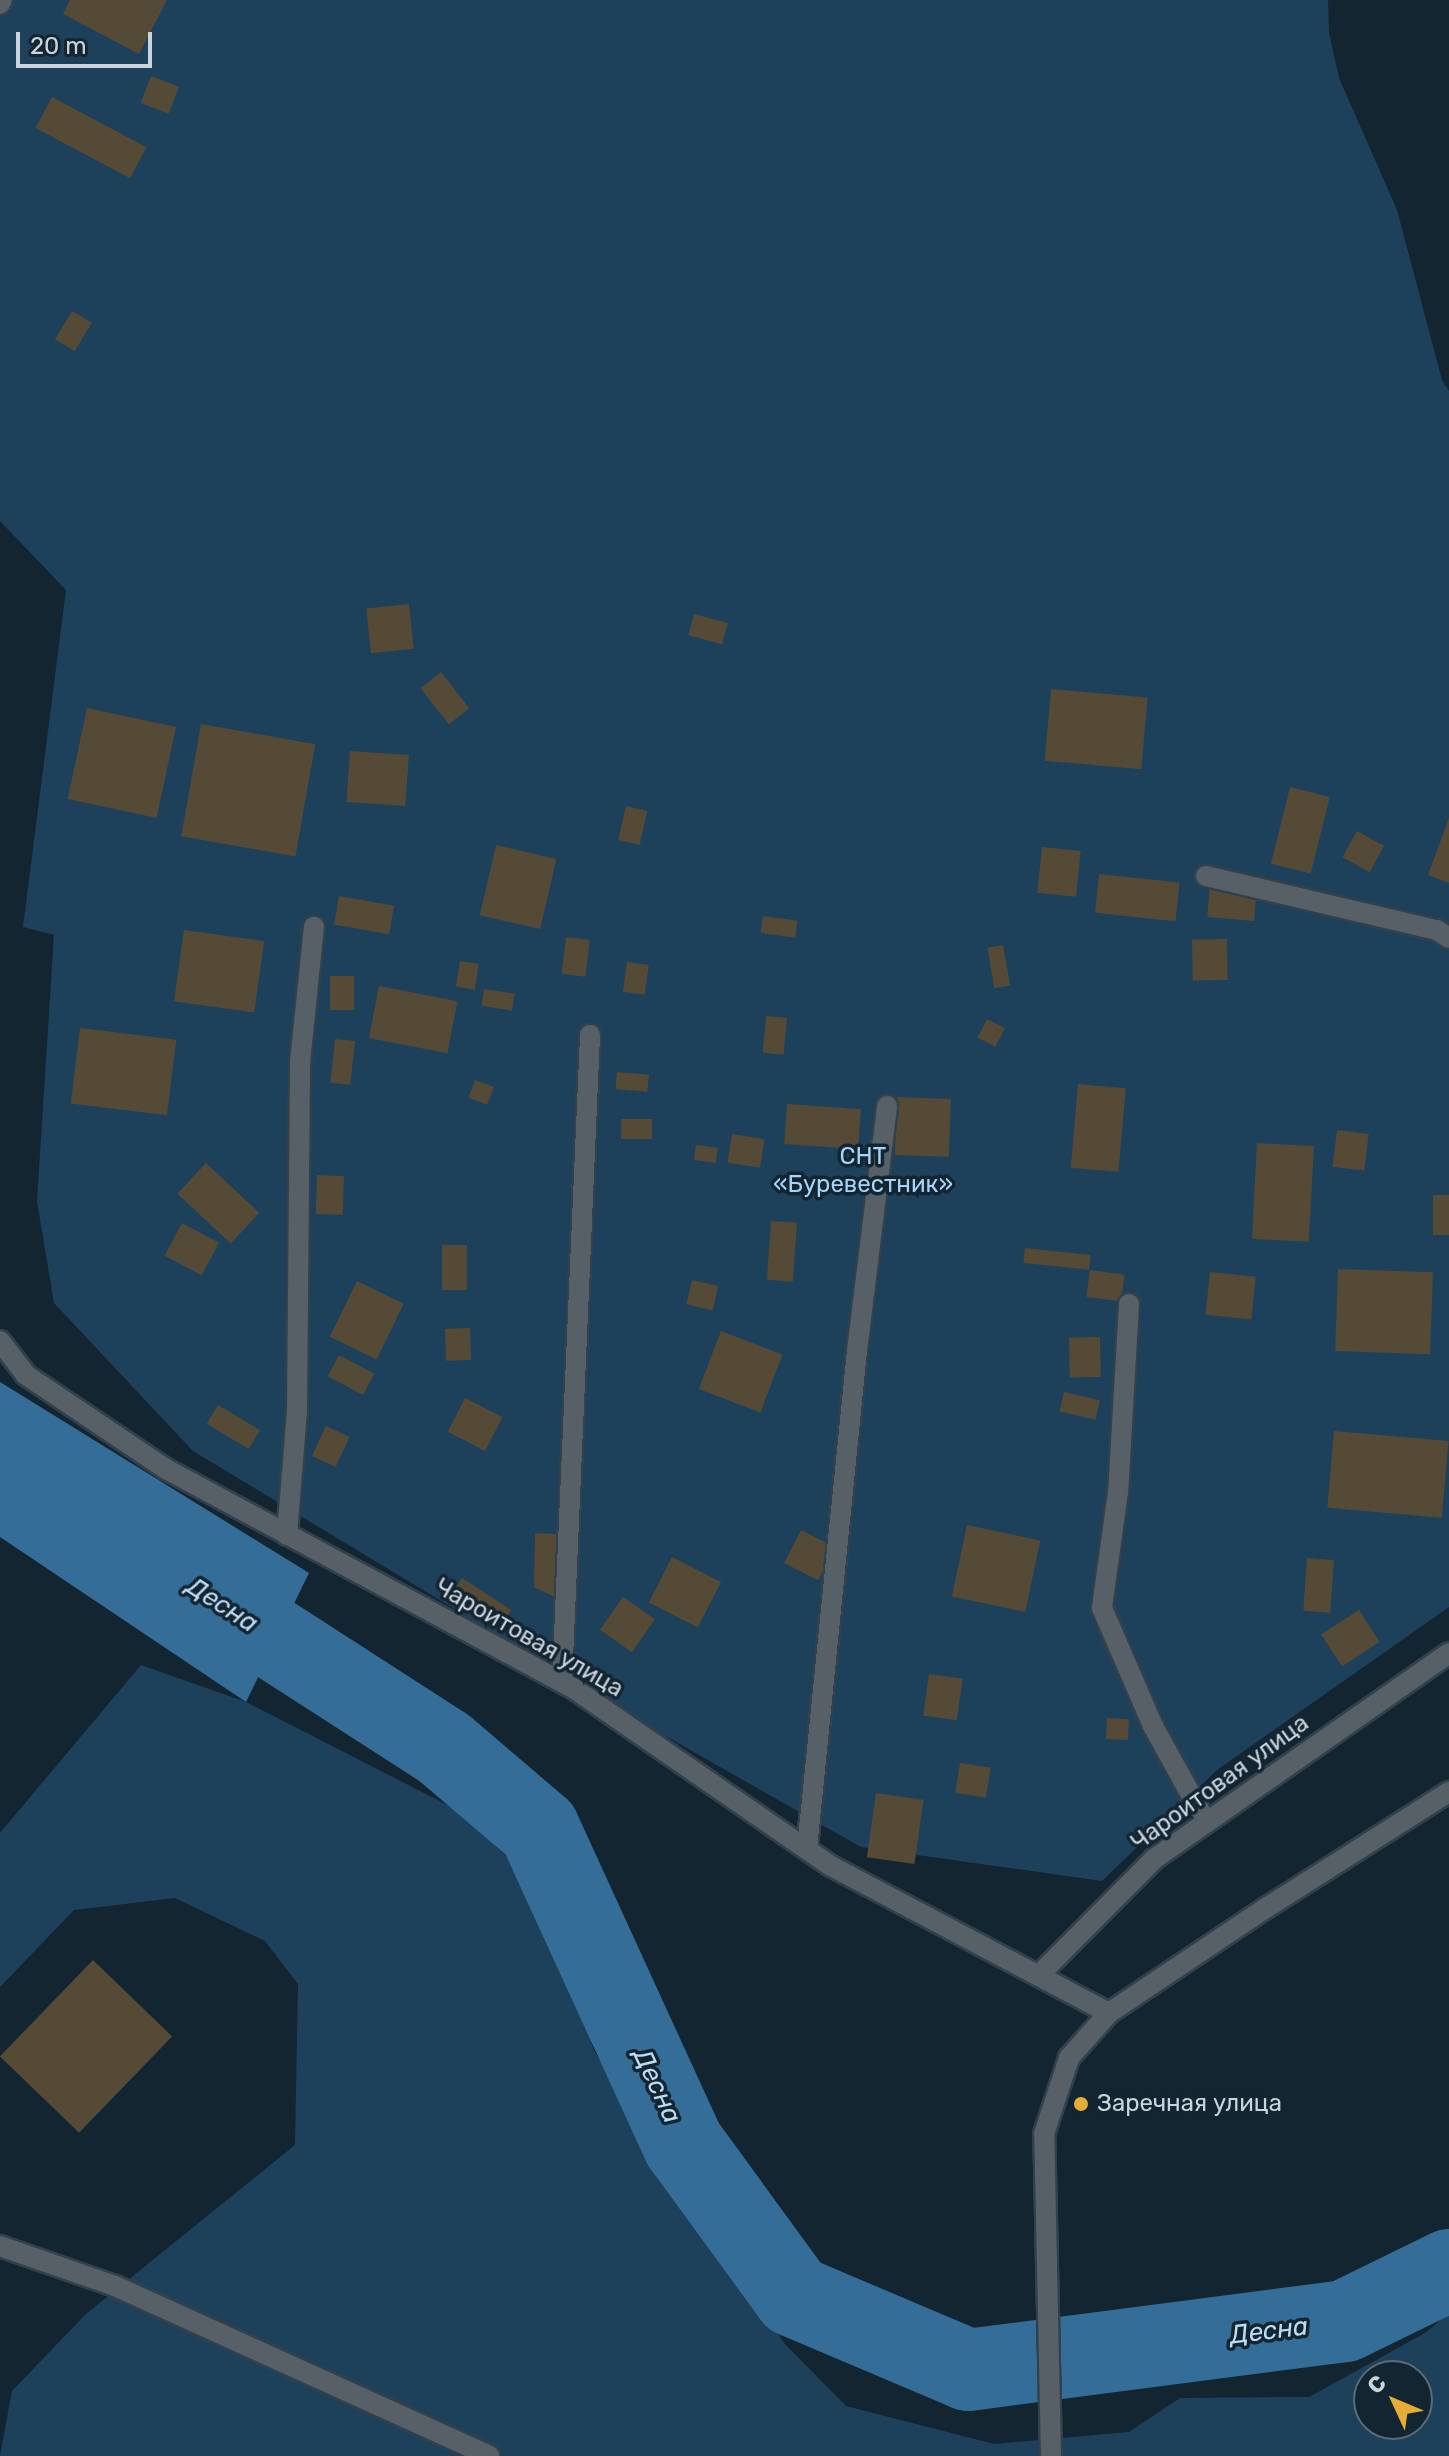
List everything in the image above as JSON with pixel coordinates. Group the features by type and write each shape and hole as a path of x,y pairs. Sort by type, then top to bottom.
{"street":[{"path":"1206,876 1437,930 1449,938"},
{"path":"287,1535 297,1411 300,1062 314,927"},
{"path":"562,1682 590,1035"},
{"path":"807,1849 857,1351 887,1106"},
{"path":"1129,1304 1118,1492 1102,1608 1153,1726 1206,1822"},
{"name":"Чароитовая улица","path":"0,1341 26,1375 166,1469 562,1682 831,1866 1109,2013"},
{"name":"Чароитовая улица","path":"1039,1975 1154,1859 1449,1653"},
{"path":"1051,2455 1044,2134 1069,2058 1109,2013 1266,1908 1449,1792"},
{"path":"0,2246 115,2286 489,2456"}],"green space":[{"name":"СНТ «Буревестник»","path":"0,0 1328,0 1329,33 1339,78 1397,210 1442,380 1449,391 1449,1607 1217,1770 1102,1881 861,1847 648,1726 193,1451 54,1303 37,1201 54,935 23,927 66,590 0,521"},
{"path":"141,1665 246,1702 465,1814 545,1896 594,2051 784,2343 846,2406 994,2444 1129,2432 1180,2398 1309,2397 1353,2373 1353,2440 1433,2440 1433,2360 1376,2360 1425,2333 1449,2313 1449,2456 0,2456 12,2391 86,2314 295,2145 298,1984 265,1941 175,1898 74,1910 0,1987 0,1833"}],"water":[{"path":"0,1382 309,1573 246,1702 0,1537"}],"building":[{"path":"70,0 167,0 139,54 63,14"},
{"path":"151,76 179,87 169,114 141,103"},
{"path":"52,97 146,147 130,178 36,128"},
{"path":"72,311 92,323 75,351 55,339"},
{"path":"409,604 414,649 371,653 366,608"},
{"path":"694,614 728,623 722,644 688,635"},
{"path":"441,672 469,708 449,724 421,688"},
{"path":"1051,689 1148,697 1141,769 1045,761"},
{"path":"87,708 176,727 157,818 68,799"},
{"path":"201,724 315,744 295,856 181,836"},
{"path":"350,751 409,755 405,806 346,802"},
{"path":"1290,787 1330,797 1311,874 1271,864"},
{"path":"626,806 647,811 640,845 618,840"},
{"path":"1449,818 1449,883 1428,875"},
{"path":"1357,831 1384,846 1370,872 1342,857"},
{"path":"496,845 556,859 540,929 480,915"},
{"path":"1042,847 1081,851 1076,897 1037,893"},
{"path":"1099,874 1180,882 1175,921 1095,913"},
{"path":"1210,885 1257,889 1254,921 1207,917"},
{"path":"339,896 394,906 389,934 334,925"},
{"path":"763,916 798,921 795,938 761,933"},
{"path":"184,930 264,941 254,1013 174,1001"},
{"path":"566,937 590,940 585,977 561,974"},
{"path":"1227,939 1228,980 1193,981 1192,940"},
{"path":"1003,945 1010,985 994,988 987,948"},
{"path":"460,961 479,964 475,990 456,987"},
{"path":"627,962 649,965 645,995 623,992"},
{"path":"330,976 354,976 354,1010 330,1010"},
{"path":"379,986 458,1001 447,1053 369,1038"},
{"path":"484,989 515,994 512,1011 481,1006"},
{"path":"766,1016 787,1018 784,1055 763,1053"},
{"path":"987,1019 1005,1028 995,1047 977,1038"},
{"path":"80,1028 176,1040 167,1115 71,1103"},
{"path":"335,1039 355,1041 350,1085 330,1083"},
{"path":"617,1072 649,1075 647,1092 616,1089"},
{"path":"475,1080 494,1087 487,1105 469,1098"},
{"path":"1078,1084 1126,1088 1118,1172 1071,1168"},
{"path":"897,1097 951,1099 949,1157 895,1155"},
{"path":"787,1104 861,1109 858,1149 784,1144"},
{"path":"621,1119 652,1119 652,1139 621,1139"},
{"path":"1337,1130 1369,1134 1364,1171 1332,1167"},
{"path":"732,1134 765,1139 760,1168 727,1163"},
{"path":"1257,1143 1314,1146 1309,1242 1252,1239"},
{"path":"696,1145 718,1148 716,1163 694,1160"},
{"path":"206,1163 259,1213 231,1244 177,1194"},
{"path":"317,1175 344,1176 343,1215 316,1214"},
{"path":"1433,1195 1449,1195 1449,1235 1433,1235"},
{"path":"771,1221 797,1223 793,1282 767,1280"},
{"path":"182,1223 219,1243 202,1275 165,1256"},
{"path":"442,1245 467,1245 467,1290 442,1290"},
{"path":"1025,1248 1091,1255 1089,1270 1023,1263"},
{"path":"1338,1269 1433,1272 1430,1354 1335,1351"},
{"path":"1090,1270 1125,1275 1121,1302 1086,1297"},
{"path":"1210,1272 1256,1277 1251,1320 1206,1315"},
{"path":"692,1280 718,1286 713,1310 686,1304"},
{"path":"357,1281 404,1304 377,1360 330,1337"},
{"path":"470,1328 471,1360 446,1361 445,1329"},
{"path":"721,1331 783,1355 760,1413 699,1389"},
{"path":"1100,1337 1101,1377 1070,1378 1069,1338"},
{"path":"339,1355 374,1374 363,1395 328,1376"},
{"path":"1064,1392 1100,1400 1096,1420 1060,1411"},
{"path":"465,1398 502,1417 485,1451 448,1432"},
{"path":"218,1405 260,1430 249,1449 207,1424"},
{"path":"326,1426 350,1437 336,1467 312,1456"},
{"path":"1334,1431 1449,1441 1442,1518 1327,1508"},
{"path":"967,1525 1040,1541 1025,1612 952,1596"},
{"path":"801,1530 835,1547 818,1580 784,1563"},
{"path":"535,1533 557,1534 555,1597 534,1587"},
{"path":"672,1557 721,1582 698,1627 649,1602"},
{"path":"1307,1558 1334,1560 1330,1613 1303,1611"},
{"path":"462,1578 511,1610 500,1628 451,1596"},
{"path":"623,1597 655,1619 632,1652 600,1630"},
{"path":"1359,1610 1380,1642 1342,1666 1321,1635"},
{"path":"929,1674 963,1679 957,1720 923,1716"},
{"path":"1107,1718 1129,1719 1128,1740 1106,1739"},
{"path":"960,1763 991,1768 986,1797 955,1793"},
{"path":"876,1793 924,1800 914,1864 867,1857"},
{"path":"93,1960 172,2036 79,2133 0,2056"}],"waterway":[{"name":"Десна","path":"0,1462 444,1748 539,1829 684,2145 794,2296 968,2370 1345,2321 1449,2270"}],"place":[{"name":"Заречная улица","path":"1081,2104"}]}
